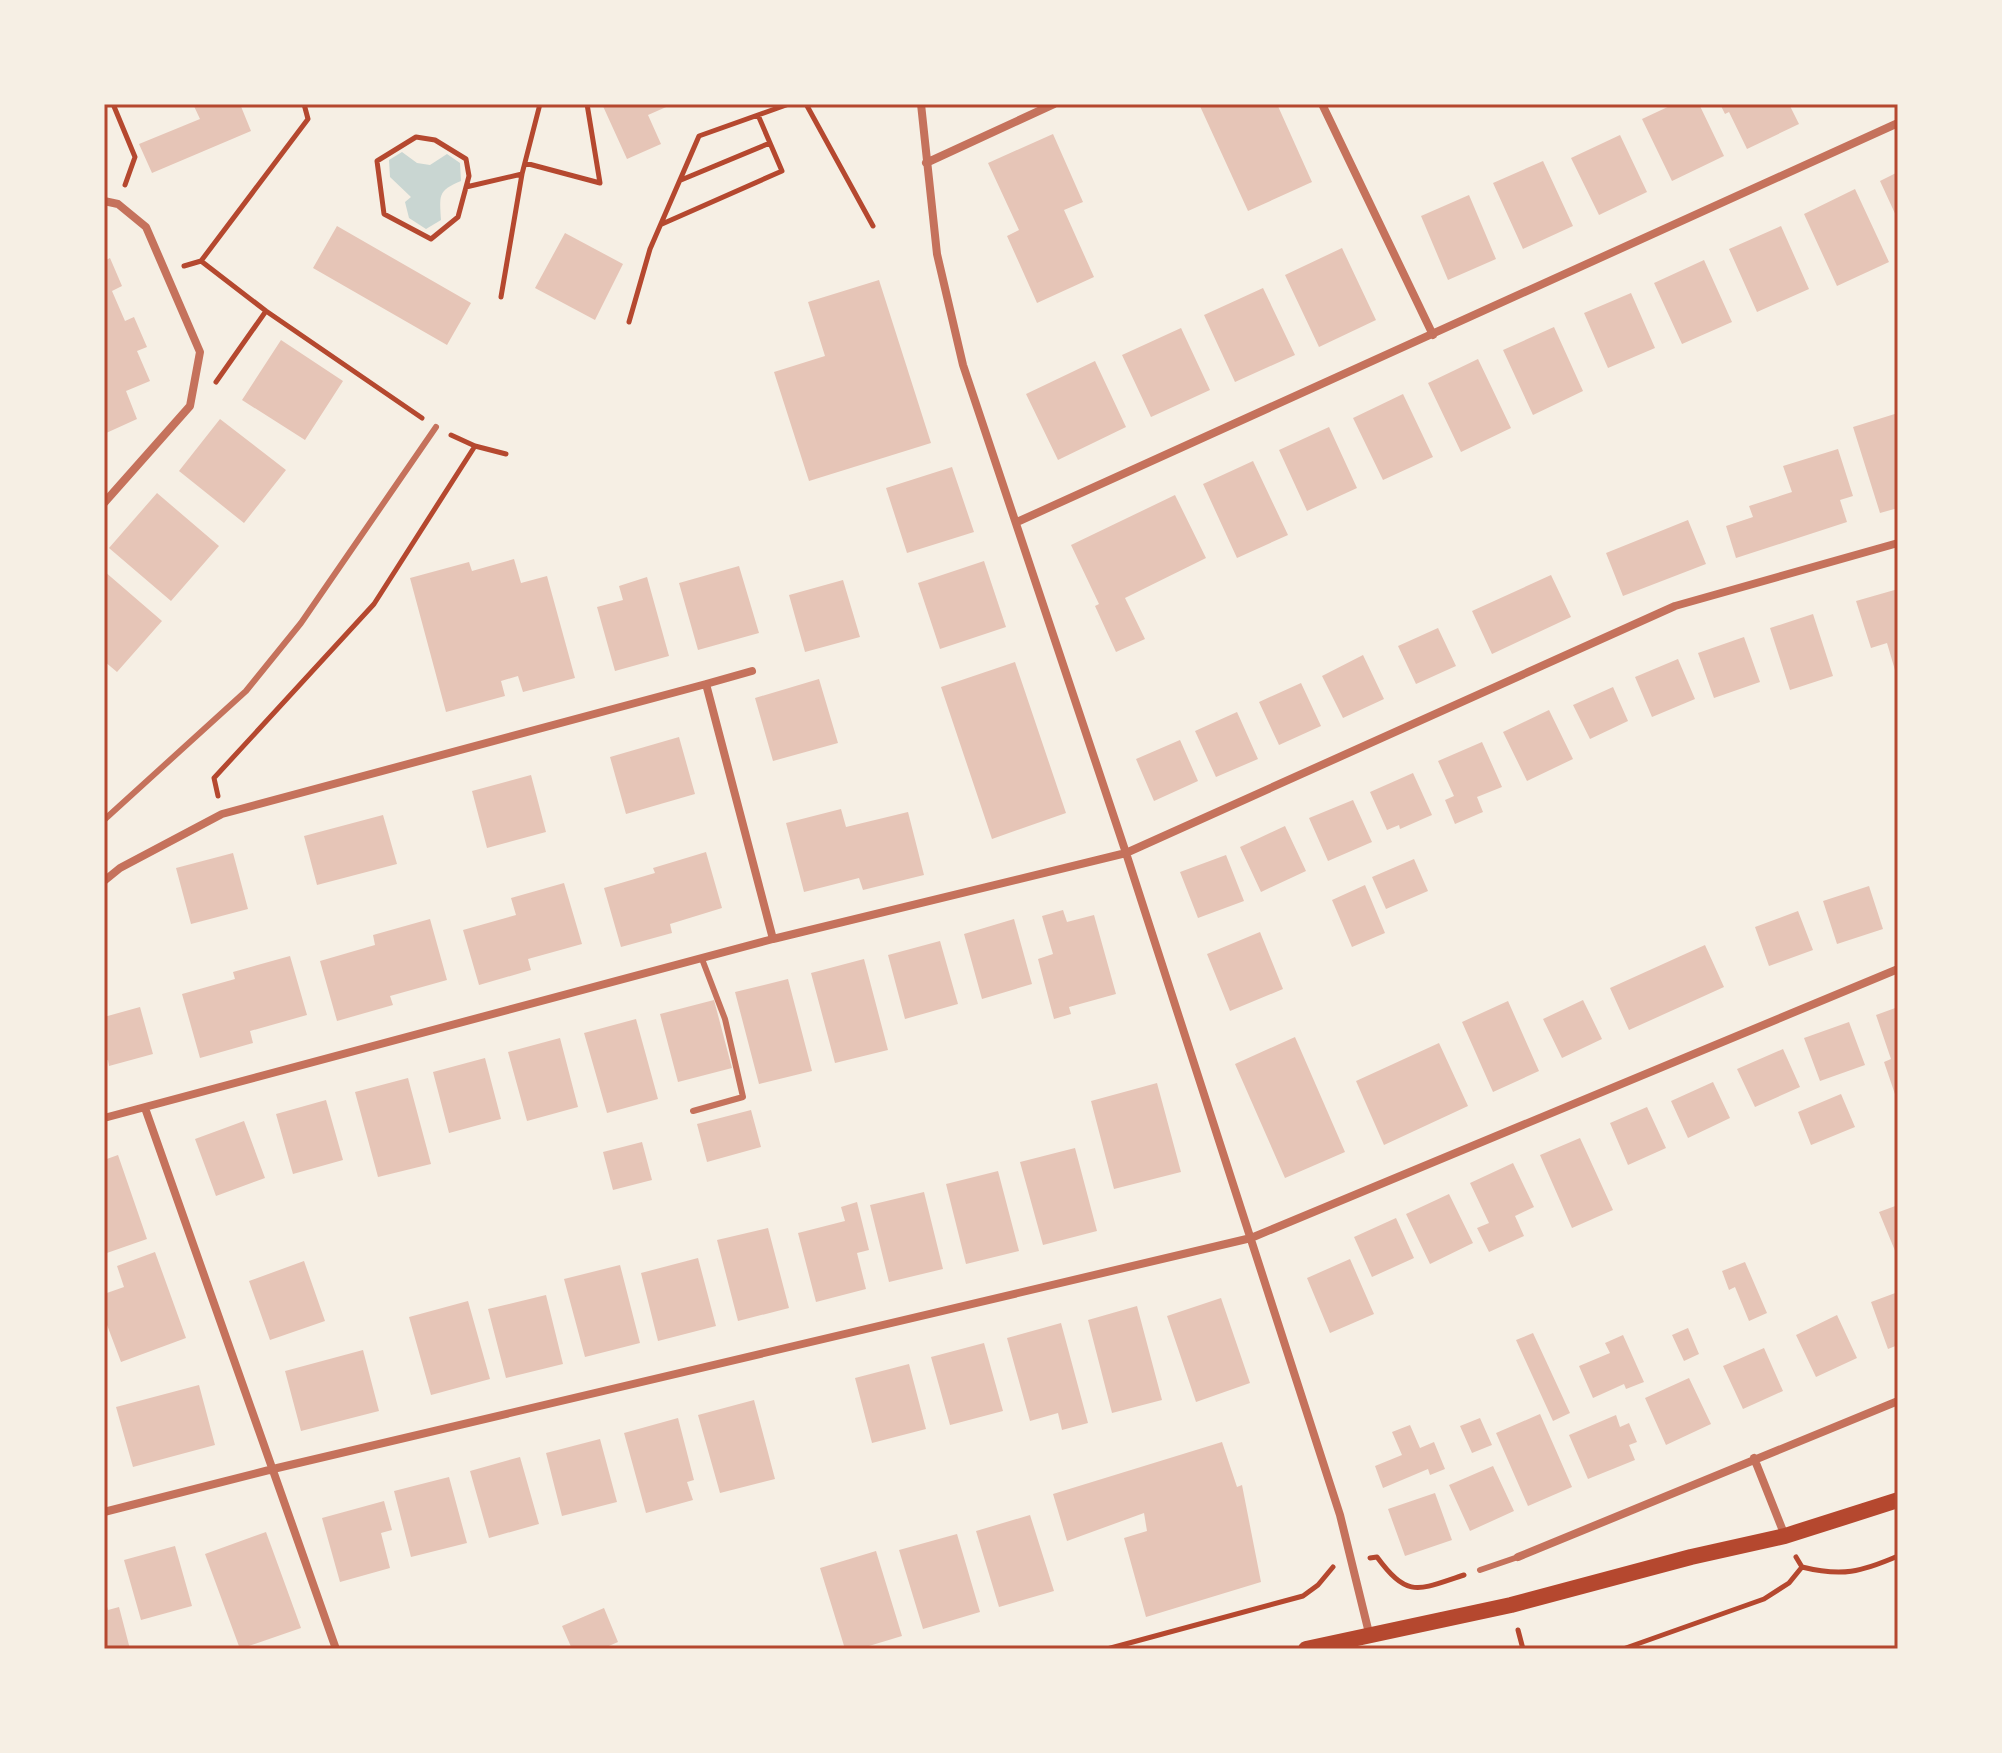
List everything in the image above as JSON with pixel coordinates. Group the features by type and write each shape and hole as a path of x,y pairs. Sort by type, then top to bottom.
{"main road":[{"path":"1306,1649 1369,1633 1511,1605 1691,1557 1785,1536 1898,1500"}],"street":[{"path":"921,104 937,254 963,365 1251,1238 1353,1561 1369,1633"},
{"path":"926,163 1054,104"},
{"path":"1322,104 1433,335"},
{"path":"1017,522 1898,123"},
{"path":"104,201 118,204 146,227 200,352 190,406 104,503"},
{"path":"104,1118 773,939 1126,853 1675,606 1898,543"},
{"path":"104,881 120,868 222,814 752,671"},
{"path":"706,684 773,939"},
{"path":"104,1512 273,1469 1251,1238 1898,969"},
{"path":"145,1108 336,1649"},
{"path":"1518,1557 1898,1401"},
{"path":"1754,1458 1785,1536"}],"lane":[{"path":"104,820 246,691 301,623 436,427"},
{"path":"693,1111 743,1097 725,1019 702,959"},
{"path":"1480,1570 1518,1557"}],"path":[{"path":"113,104 135,157 118,204"},
{"path":"166,272 201,261 308,119 304,104"},
{"path":"501,297 522,174 540,104"},
{"path":"525,163 600,183 587,104"},
{"path":"629,322 650,249 699,136 789,104"},
{"path":"806,104 873,226"},
{"path":"661,224 782,171 758,115"},
{"path":"416,137 435,140 466,159 469,176 466,187 458,217 431,239 384,214 377,161 416,137"},
{"path":"680,181 770,143"},
{"path":"466,187 522,174"},
{"path":"201,261 266,311 436,427"},
{"path":"190,406 221,378 266,311"},
{"path":"222,814 214,778 374,604 475,446 506,454"},
{"path":"1623,1649 1764,1599 1789,1583 1802,1567 1831,1574 1863,1569 1898,1556"},
{"path":"1107,1649 1303,1596 1318,1585 1330,1567 1353,1561 1377,1557 1394,1580 1420,1590 1480,1570"}],"shaded area":[{"path":"402,152 417,163 430,165 447,154 460,163 461,181 442,195 441,220 426,229 409,218 405,202 411,197 390,177 389,160"}],"building":[{"path":"193,104 240,104 251,131 152,173 139,144 200,119"},
{"path":"602,104 673,104 648,115 661,144 627,159"},
{"path":"1199,104 1277,104 1312,182 1248,211"},
{"path":"1674,104 1699,104 1724,156 1672,181 1642,119"},
{"path":"1720,104 1789,104 1799,124 1747,149 1729,112 1725,114"},
{"path":"1053,134 1083,202 1064,210 1094,277 1037,303 1007,236 1019,230 988,163"},
{"path":"1620,135 1647,192 1599,215 1571,158"},
{"path":"1543,161 1573,226 1523,249 1493,183"},
{"path":"1898,172 1898,220 1880,181"},
{"path":"1855,189 1889,262 1837,286 1804,214"},
{"path":"1469,195 1496,259 1448,280 1421,216"},
{"path":"337,226 471,303 447,345 313,268"},
{"path":"1781,226 1809,289 1757,312 1729,249"},
{"path":"565,233 623,264 595,320 535,288"},
{"path":"1342,248 1376,320 1319,347 1285,275"},
{"path":"110,258 122,286 112,291 125,321 134,317 147,347 137,351 150,381 126,391 137,419 104,434 104,261"},
{"path":"1704,260 1732,322 1682,344 1654,283"},
{"path":"879,280 931,443 809,481 774,372 825,356 808,302"},
{"path":"1263,288 1295,355 1235,382 1204,315"},
{"path":"1631,293 1655,348 1608,368 1584,313"},
{"path":"1554,327 1583,391 1533,415 1503,350"},
{"path":"1181,328 1210,390 1151,417 1122,355"},
{"path":"281,340 343,381 305,440 242,400"},
{"path":"1478,359 1511,428 1461,452 1428,383"},
{"path":"1095,361 1126,427 1058,460 1026,394"},
{"path":"1403,394 1433,457 1383,480 1353,418"},
{"path":"1898,413 1898,508 1880,513 1853,427"},
{"path":"220,419 286,470 244,523 179,471"},
{"path":"1329,427 1357,488 1307,511 1279,450"},
{"path":"1838,449 1853,496 1840,500 1847,522 1736,558 1726,526 1753,517 1749,506 1792,492 1783,466"},
{"path":"1253,461 1288,535 1237,558 1203,484"},
{"path":"952,467 974,532 907,553 886,488"},
{"path":"157,493 219,546 171,601 109,548"},
{"path":"1175,495 1206,558 1125,598 1145,639 1116,652 1095,606 1099,604 1071,545"},
{"path":"1688,520 1706,564 1623,596 1606,553"},
{"path":"514,559 521,583 547,576 575,678 523,692 518,676 501,681 505,696 446,712 410,578 469,562 472,571"},
{"path":"984,561 1006,627 940,649 918,583"},
{"path":"739,566 759,633 698,650 679,583"},
{"path":"104,571 162,621 117,672 104,661"},
{"path":"1551,575 1571,617 1492,654 1472,611"},
{"path":"647,577 669,656 615,671 597,607 623,600 619,586"},
{"path":"843,580 860,637 805,652 789,595"},
{"path":"1898,589 1897,677 1887,643 1871,648 1856,601"},
{"path":"1813,614 1833,676 1790,690 1770,628"},
{"path":"1438,628 1456,666 1416,684 1398,646"},
{"path":"1744,637 1760,682 1714,698 1698,653"},
{"path":"1363,655 1384,699 1343,718 1322,676"},
{"path":"1678,659 1695,699 1652,717 1635,677"},
{"path":"1015,662 1066,813 992,839 941,687"},
{"path":"819,679 838,743 773,761 755,698"},
{"path":"1301,683 1321,726 1279,745 1259,702"},
{"path":"1613,687 1628,721 1590,739 1573,705"},
{"path":"1549,710 1573,759 1527,781 1503,732"},
{"path":"1237,712 1258,759 1216,777 1195,731"},
{"path":"679,737 695,794 626,814 610,757"},
{"path":"1180,740 1198,781 1154,801 1136,759"},
{"path":"1482,742 1502,787 1477,797 1483,812 1455,824 1445,800 1454,796 1438,761"},
{"path":"1413,773 1432,815 1400,829 1399,825 1387,830 1370,792"},
{"path":"531,775 546,832 487,848 472,791"},
{"path":"1353,800 1372,842 1328,861 1309,818"},
{"path":"841,809 846,827 908,812 924,875 863,890 859,878 804,892 786,823"},
{"path":"383,815 397,864 317,885 304,836"},
{"path":"1285,826 1306,871 1261,892 1240,847"},
{"path":"706,852 722,908 670,924 672,933 621,947 604,888 655,873 653,868"},
{"path":"233,853 248,909 191,924 176,868"},
{"path":"1226,855 1244,901 1198,918 1180,872"},
{"path":"1414,859 1428,891 1386,909 1372,877"},
{"path":"564,883 582,944 528,959 531,970 479,985 463,930 516,915 511,898"},
{"path":"1365,885 1385,933 1352,947 1332,900"},
{"path":"1869,886 1883,929 1837,944 1823,901"},
{"path":"1063,910 1067,922 1094,915 1116,994 1069,1007 1071,1014 1054,1019 1038,959 1053,954 1042,916"},
{"path":"1798,911 1813,950 1769,966 1755,927"},
{"path":"430,919 447,980 390,996 393,1005 337,1021 320,961 375,945 373,935"},
{"path":"1014,919 1032,984 982,999 964,934"},
{"path":"1260,932 1283,989 1230,1011 1207,954"},
{"path":"940,941 958,1004 905,1019 888,955"},
{"path":"1705,945 1724,987 1629,1030 1610,988"},
{"path":"290,956 307,1015 250,1031 253,1043 200,1058 182,994 235,979 233,972"},
{"path":"864,959 888,1050 835,1063 811,973"},
{"path":"788,979 812,1071 759,1084 735,992"},
{"path":"714,1000 732,1068 678,1082 660,1014"},
{"path":"1583,1000 1602,1039 1562,1058 1543,1019"},
{"path":"1508,1001 1539,1071 1493,1092 1462,1022"},
{"path":"140,1007 153,1054 109,1066 108,1060 104,1061 104,1017"},
{"path":"1898,1007 1898,1103 1884,1062 1891,1059 1876,1015"},
{"path":"636,1019 658,1099 607,1113 584,1033"},
{"path":"1849,1022 1865,1065 1820,1081 1804,1038"},
{"path":"1295,1037 1345,1152 1285,1178 1235,1064"},
{"path":"560,1038 578,1107 527,1121 508,1052"},
{"path":"1439,1043 1468,1106 1384,1145 1356,1081"},
{"path":"1783,1049 1800,1087 1755,1107 1737,1069"},
{"path":"485,1058 501,1119 449,1133 433,1072"},
{"path":"408,1078 431,1164 378,1177 355,1092"},
{"path":"1713,1082 1730,1118 1688,1138 1671,1101"},
{"path":"1157,1083 1181,1172 1114,1189 1091,1101"},
{"path":"1841,1094 1855,1127 1811,1145 1798,1112"},
{"path":"326,1100 343,1160 293,1174 276,1114"},
{"path":"1647,1107 1666,1148 1628,1165 1610,1123"},
{"path":"751,1110 761,1147 707,1162 697,1124"},
{"path":"244,1121 265,1178 216,1196 195,1139"},
{"path":"1580,1138 1613,1210 1572,1228 1540,1155"},
{"path":"642,1142 652,1180 613,1190 603,1152"},
{"path":"1075,1148 1097,1231 1043,1245 1020,1162"},
{"path":"118,1155 147,1239 104,1254 104,1160"},
{"path":"1513,1163 1534,1207 1515,1216 1524,1236 1489,1252 1477,1228 1489,1223 1470,1183"},
{"path":"998,1171 1019,1251 966,1264 946,1184"},
{"path":"924,1192 943,1269 889,1282 870,1205"},
{"path":"1449,1194 1473,1243 1430,1264 1406,1214"},
{"path":"857,1202 869,1250 857,1253 866,1289 816,1302 798,1233 845,1221 841,1207"},
{"path":"1898,1205 1898,1258 1879,1212"},
{"path":"1396,1218 1414,1258 1372,1277 1354,1237"},
{"path":"768,1228 789,1308 738,1321 717,1240"},
{"path":"155,1252 186,1338 121,1362 104,1317 104,1294 124,1287 117,1266"},
{"path":"698,1258 716,1326 658,1341 641,1273"},
{"path":"1350,1259 1374,1314 1330,1333 1307,1278"},
{"path":"304,1261 325,1321 270,1340 249,1281"},
{"path":"1745,1262 1767,1313 1749,1321 1735,1287 1729,1290 1722,1271"},
{"path":"620,1265 640,1343 585,1357 564,1279"},
{"path":"1898,1292 1898,1345 1888,1349 1871,1302"},
{"path":"546,1295 563,1364 506,1378 488,1309"},
{"path":"1221,1298 1250,1383 1196,1402 1167,1316"},
{"path":"468,1301 490,1379 431,1395 409,1317"},
{"path":"1137,1306 1162,1400 1112,1413 1088,1320"},
{"path":"1837,1315 1857,1358 1816,1377 1796,1335"},
{"path":"1061,1323 1088,1423 1062,1430 1058,1413 1030,1421 1007,1338"},
{"path":"1688,1328 1699,1354 1684,1361 1672,1335"},
{"path":"1533,1333 1570,1413 1553,1421 1516,1340"},
{"path":"1623,1335 1644,1382 1626,1389 1624,1384 1593,1398 1579,1366 1610,1353 1605,1343"},
{"path":"984,1343 1003,1411 950,1425 931,1357"},
{"path":"1764,1348 1783,1391 1743,1409 1723,1366"},
{"path":"363,1350 379,1411 301,1431 285,1371"},
{"path":"909,1364 926,1429 872,1443 855,1378"},
{"path":"1689,1378 1711,1424 1666,1445 1645,1398"},
{"path":"199,1385 215,1445 133,1467 116,1407"},
{"path":"754,1400 775,1479 720,1493 698,1415"},
{"path":"1540,1414 1572,1487 1528,1506 1496,1433"},
{"path":"1616,1415 1620,1427 1629,1423 1637,1442 1629,1445 1635,1460 1588,1479 1569,1435"},
{"path":"678,1418 694,1480 687,1482 693,1500 646,1513 624,1433"},
{"path":"1480,1418 1492,1445 1472,1453 1460,1426"},
{"path":"1410,1425 1420,1448 1434,1442 1445,1469 1430,1475 1428,1469 1383,1488 1375,1466 1402,1455 1392,1432"},
{"path":"600,1439 617,1502 562,1516 546,1453"},
{"path":"1222,1442 1237,1487 1242,1485 1261,1582 1146,1617 1124,1538 1147,1531 1144,1513 1067,1541 1053,1494"},
{"path":"520,1457 539,1524 489,1538 470,1471"},
{"path":"1493,1466 1514,1511 1470,1531 1449,1485"},
{"path":"449,1477 467,1543 411,1557 394,1491"},
{"path":"1435,1493 1452,1540 1405,1556 1388,1509"},
{"path":"384,1501 392,1530 381,1533 390,1568 340,1582 322,1518"},
{"path":"1030,1515 1054,1591 999,1607 976,1531"},
{"path":"266,1532 301,1628 240,1649 205,1554"},
{"path":"957,1534 980,1612 923,1629 899,1550"},
{"path":"175,1546 192,1606 141,1620 124,1560"},
{"path":"876,1551 902,1636 859,1649 845,1649 820,1568"},
{"path":"104,1597 108,1610 119,1607 130,1649 104,1649"},
{"path":"604,1608 618,1642 602,1649 572,1649 562,1626"}]}
